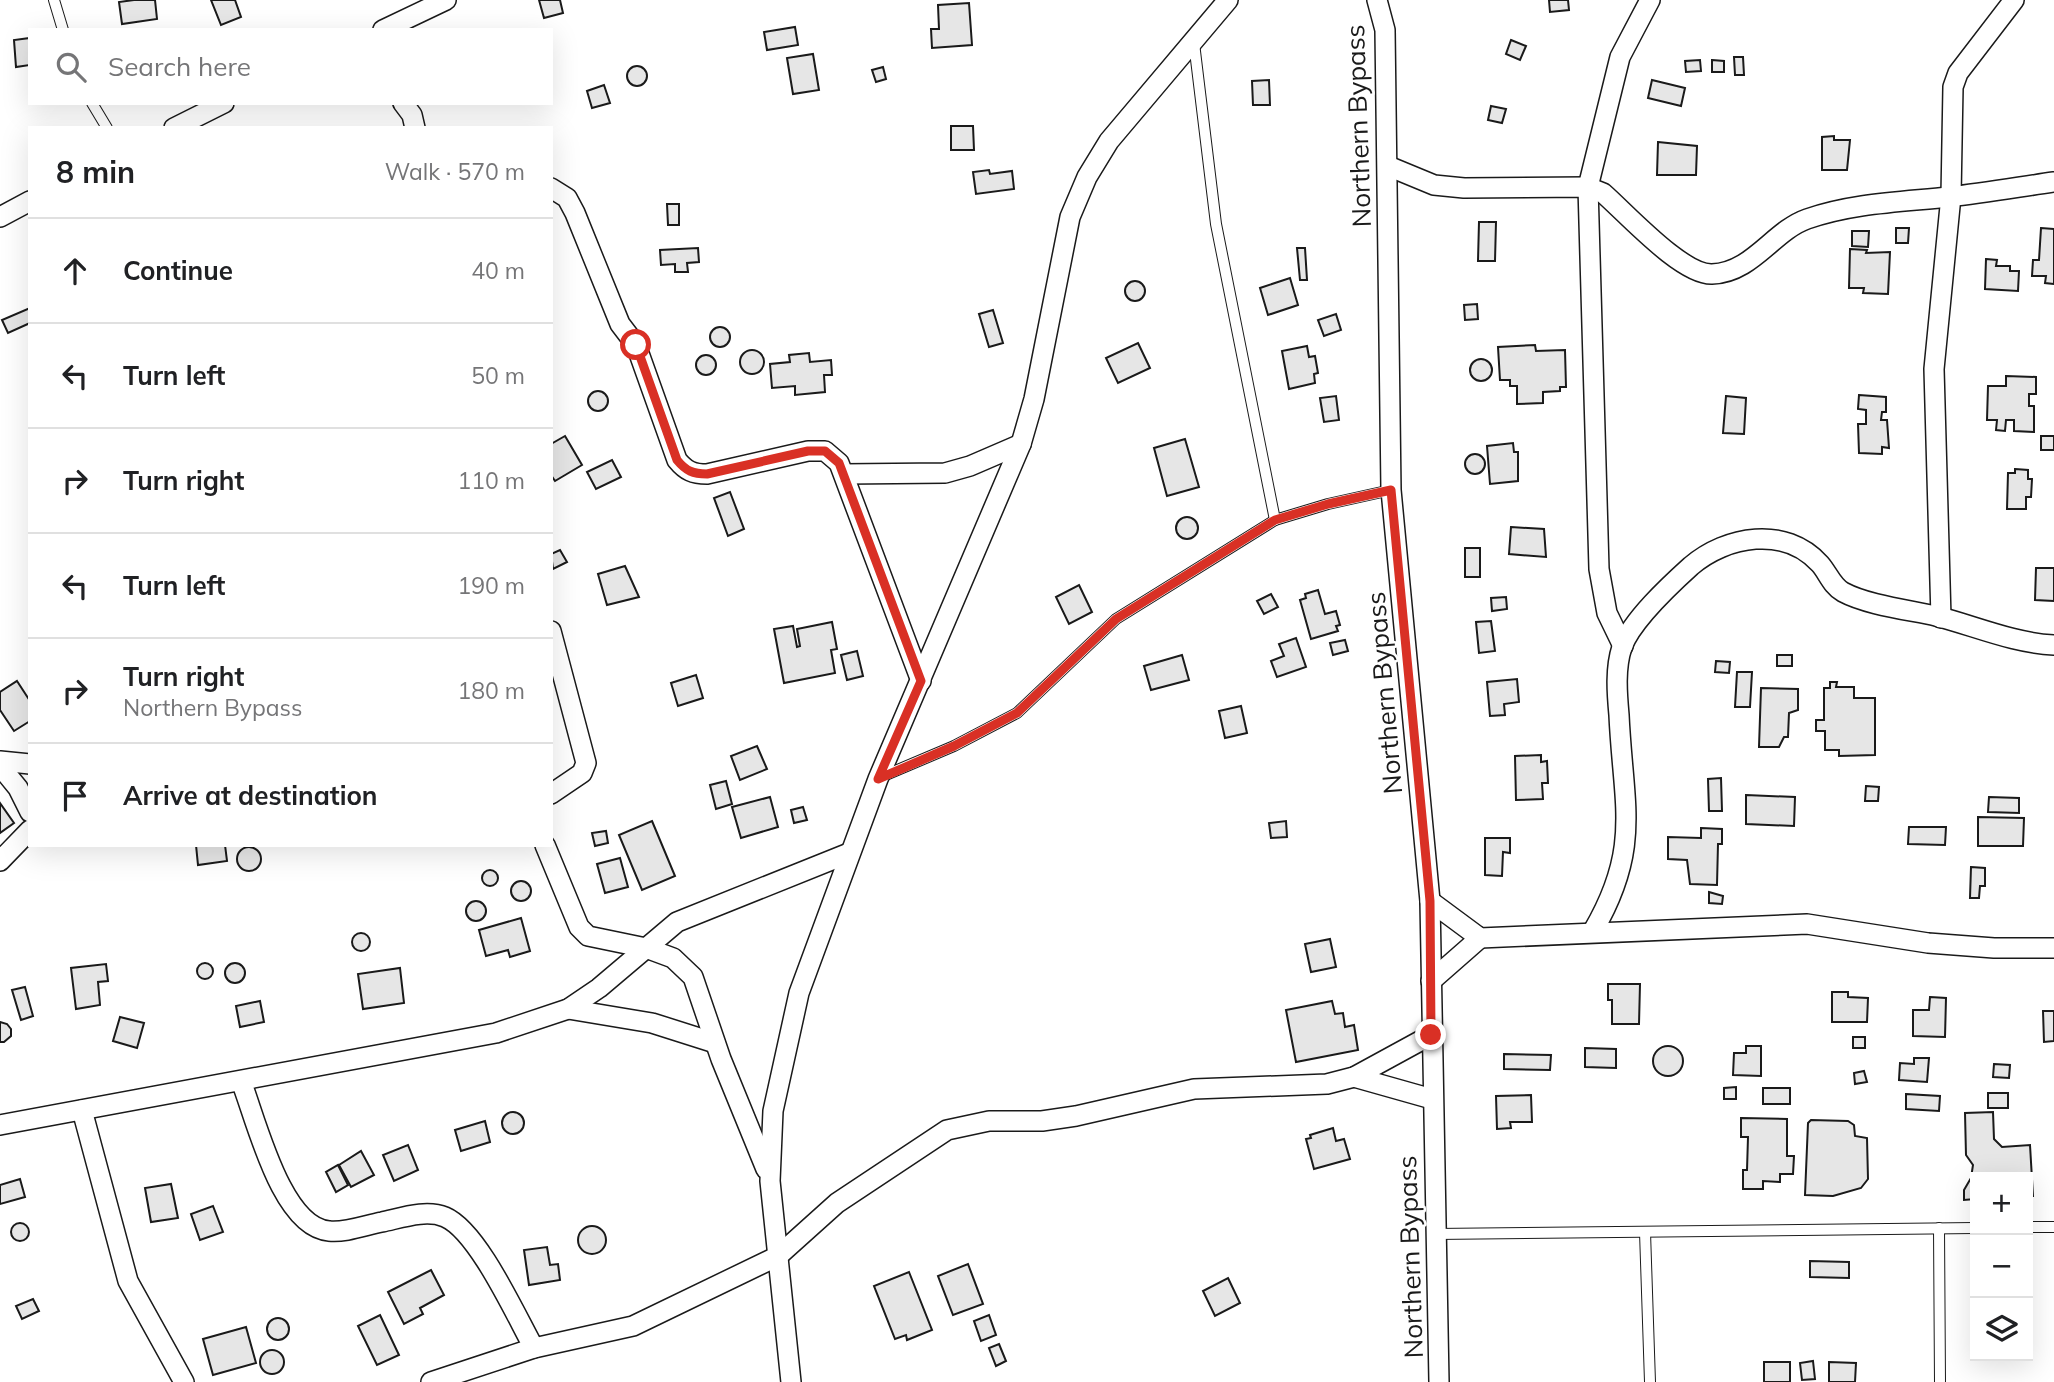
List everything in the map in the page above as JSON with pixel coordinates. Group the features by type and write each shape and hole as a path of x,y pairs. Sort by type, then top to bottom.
{"street":[{"path":"387,28 446,0"},
{"path":"791,1382 770,1181 773,1111 799,993 878,779 1021,444 1074,207 1108,141 1228,0"},
{"name":"Northern Bypass","path":"1377,0 1385,30 1391,490 1430,901 1434,1234 1440,1382"},
{"path":"1623,646 1607,613 1600,569 1588,187 1620,57 1650,0"},
{"path":"1941,618 1934,369 1951,197 1953,87 1958,74 2014,0"},
{"path":"178,126 220,105"},
{"path":"410,116 427,126"},
{"path":"1388,166 1434,185 1464,188 1588,187 1603,193 1687,268 1711,274 1731,270 1749,260 1793,225 1807,219 1857,206 1951,197 2054,182"},
{"path":"553,189 567,198 575,213 620,324 636,345 677,460 685,469 695,474 707,474 808,451 825,451 839,463 921,681"},
{"path":"0,217 28,202"},
{"path":"844,474 945,473 970,466 1021,444"},
{"path":"1593,931 1613,897 1623,865 1628,826 1617,680 1623,646 1634,628 1672,583 1709,551 1743,539 1773,540 1802,549 1821,564 1842,592 1999,636 2054,645"},
{"path":"553,638 586,763 582,773 553,793"},
{"path":"0,764 28,764"},
{"path":"0,764 18,788 28,808"},
{"path":"0,861 28,832"},
{"path":"546,847 579,927 588,936 646,948 673,958 693,977 715,1043 770,1181"},
{"path":"0,1125 495,1033 568,1009 599,988 677,922 849,853"},
{"path":"1430,901 1480,938"},
{"path":"1431,981 1480,938 1593,931 1807,924 1928,943 1994,948 2054,948"},
{"path":"568,1009 652,1023 715,1043"},
{"path":"431,1382 451,1378 534,1348 634,1326 778,1256 837,1203 947,1130 989,1121 1042,1121 1076,1116 1194,1089 1327,1084 1354,1077 1431,1035"},
{"path":"1354,1077 1432,1099"},
{"path":"241,1080 284,1194 302,1218 329,1231 426,1214 445,1217 460,1228 481,1253 534,1348"},
{"path":"82,1110 128,1281 184,1382"}],"lane":[{"path":"54,0 63,28"},
{"path":"1193,39 1216,224 1275,520"},
{"path":"93,105 106,126"},
{"path":"878,779 954,746 1017,713 1116,619 1275,520 1328,504 1391,490"},
{"path":"2033,1227 2054,1227"},
{"path":"1939,1228 1940,1382"},
{"path":"1434,1234 1970,1228"},
{"path":"1645,1232 1650,1382"}],"building":[{"path":"155,0 157,19 122,24 119,2"},
{"path":"211,0 235,0 241,17 221,25"},
{"path":"539,0 560,0 563,13 544,18"},
{"path":"1549,0 1568,0 1569,10 1550,12"},
{"path":"969,3 972,45 932,48 931,29 939,29 938,5"},
{"path":"795,27 798,45 767,50 764,32"},
{"path":"28,38 28,65 16,67 14,40"},
{"path":"1511,40 1526,46 1520,60 1506,54"},
{"path":"813,54 819,90 793,94 787,58"},
{"path":"1734,57 1743,57 1744,75 1735,75"},
{"path":"1700,60 1701,71 1686,72 1685,61"},
{"path":"1712,60 1724,61 1724,72 1712,72"},
{"path":"637,66 644,69 647,76 644,83 637,86 630,83 627,76 630,69"},
{"path":"883,67 886,79 876,82 872,70"},
{"path":"1269,80 1270,105 1253,105 1252,81"},
{"path":"1652,80 1685,88 1681,106 1648,98"},
{"path":"604,85 610,103 592,108 587,91"},
{"path":"1491,106 1506,109 1502,123 1488,120"},
{"path":"951,126 973,126 974,150 951,150"},
{"path":"1834,136 1834,140 1850,140 1847,170 1822,170 1822,137"},
{"path":"1658,142 1697,146 1696,175 1657,175"},
{"path":"989,170 990,174 1012,171 1014,189 976,194 973,172"},
{"path":"667,204 679,204 679,225 668,225"},
{"path":"1479,222 1496,222 1495,261 1478,261"},
{"path":"1896,228 1909,228 1908,243 1896,243"},
{"path":"2041,228 2054,229 2054,284 2045,283 2046,276 2032,276 2033,260 2039,260"},
{"path":"1852,231 1869,231 1868,247 1852,246"},
{"path":"698,248 699,262 687,263 688,272 675,272 675,264 661,265 660,250"},
{"path":"1297,248 1305,248 1307,280 1300,280"},
{"path":"1850,249 1867,250 1866,253 1890,252 1888,294 1863,293 1864,288 1849,288"},
{"path":"1986,259 1997,260 1996,266 2010,266 2010,271 2019,271 2018,291 1985,289"},
{"path":"1290,278 1298,305 1268,315 1260,288"},
{"path":"1135,281 1142,284 1145,291 1142,298 1135,301 1128,298 1125,291 1128,284"},
{"path":"1477,304 1478,319 1465,320 1464,305"},
{"path":"28,309 28,324 8,333 2,320"},
{"path":"993,310 1003,343 989,347 979,314"},
{"path":"1336,314 1341,330 1324,336 1318,320"},
{"path":"720,327 727,330 730,337 727,344 720,347 713,344 710,337 713,330"},
{"path":"1138,343 1150,368 1118,383 1106,358"},
{"path":"1535,345 1536,351 1565,350 1566,387 1560,387 1560,391 1543,392 1543,403 1517,404 1517,386 1510,386 1510,380 1500,380 1498,347"},
{"path":"1307,346 1309,357 1315,356 1318,373 1314,374 1315,383 1289,389 1282,351"},
{"path":"752,350 761,353 764,362 761,371 752,374 743,371 740,362 743,353"},
{"path":"809,353 810,362 831,360 832,375 824,375 825,392 795,395 795,386 772,388 770,364 790,362 789,355"},
{"path":"706,355 713,358 716,365 713,372 706,375 699,372 696,365 699,358"},
{"path":"1477,359 1485,359 1492,366 1492,374 1485,381 1477,381 1470,374 1470,366"},
{"path":"2006,376 2036,377 2036,394 2029,394 2029,406 2034,406 2034,432 2014,431 2014,420 2006,420 2005,431 1996,430 1997,420 1987,420 1988,386 2006,386"},
{"path":"598,391 605,394 608,401 605,408 598,411 591,408 588,401 591,394"},
{"path":"1859,395 1886,397 1886,412 1882,412 1881,420 1887,420 1889,448 1882,447 1882,454 1859,453 1858,424 1866,424 1866,410 1858,409"},
{"path":"1336,396 1339,420 1324,422 1320,398"},
{"path":"1726,396 1746,398 1744,434 1723,433"},
{"path":"565,436 582,465 555,481 553,478 553,443"},
{"path":"2041,436 2054,436 2054,450 2041,450"},
{"path":"1185,439 1199,487 1167,496 1154,448"},
{"path":"1513,443 1514,452 1518,452 1518,481 1490,484 1487,446"},
{"path":"1475,454 1482,457 1485,464 1482,471 1475,474 1468,471 1465,464 1468,457"},
{"path":"612,460 621,477 596,489 587,472"},
{"path":"2015,469 2028,470 2028,479 2032,479 2031,497 2026,497 2026,509 2007,509 2008,473 2015,473"},
{"path":"730,492 744,529 728,536 714,498"},
{"path":"1187,517 1195,520 1198,528 1195,536 1187,539 1179,536 1176,528 1179,520"},
{"path":"1511,527 1544,529 1546,557 1509,554"},
{"path":"1465,548 1480,548 1480,577 1465,577"},
{"path":"560,550 567,562 553,569 553,553"},
{"path":"625,566 639,597 607,605 598,574"},
{"path":"2036,568 2054,568 2054,601 2035,600"},
{"path":"1079,585 1092,612 1069,624 1056,597"},
{"path":"1318,590 1325,614 1336,611 1340,625 1336,626 1338,631 1311,639 1300,600 1306,598 1305,594"},
{"path":"1271,594 1278,607 1264,614 1257,601"},
{"path":"1506,597 1507,609 1492,611 1491,598"},
{"path":"1491,621 1495,651 1479,653 1476,622"},
{"path":"832,622 837,649 831,650 835,673 784,683 774,629 793,626 797,647 800,646 797,629"},
{"path":"1296,638 1306,667 1277,677 1271,661 1284,656 1279,644"},
{"path":"1345,640 1348,651 1333,655 1330,643"},
{"path":"857,651 863,676 847,680 841,655"},
{"path":"1182,655 1189,680 1151,690 1144,666"},
{"path":"1777,655 1792,655 1792,666 1777,666"},
{"path":"1716,661 1730,662 1729,673 1715,672"},
{"path":"1737,672 1752,672 1750,707 1735,707"},
{"path":"696,675 703,698 678,706 671,683"},
{"path":"1517,679 1519,702 1504,704 1505,715 1490,716 1487,682"},
{"path":"17,681 28,698 28,722 14,731 0,710 0,692"},
{"path":"1830,682 1837,682 1836,687 1854,687 1854,698 1875,698 1875,755 1839,756 1839,750 1825,750 1825,731 1816,731 1816,720 1824,720 1824,688 1830,688"},
{"path":"1761,688 1798,689 1798,710 1789,713 1788,737 1784,737 1779,747 1759,747"},
{"path":"1241,706 1247,733 1225,738 1219,711"},
{"path":"757,746 767,769 740,780 731,756"},
{"path":"1541,755 1541,762 1547,761 1548,783 1542,783 1543,799 1516,800 1515,756"},
{"path":"1721,778 1722,811 1709,811 1708,779"},
{"path":"726,781 732,804 716,809 710,785"},
{"path":"1866,786 1879,787 1878,801 1865,801"},
{"path":"1746,795 1795,797 1794,826 1746,824"},
{"path":"770,797 778,827 741,838 732,807"},
{"path":"1989,797 2019,798 2019,813 1988,812"},
{"path":"0,803 14,823 0,833"},
{"path":"803,807 807,820 794,823 791,810"},
{"path":"1978,817 2024,818 2023,846 1978,846"},
{"path":"652,821 675,876 642,890 619,835"},
{"path":"1286,821 1287,837 1271,838 1269,823"},
{"path":"1909,827 1946,827 1945,845 1908,844"},
{"path":"1701,828 1722,829 1722,844 1718,844 1717,885 1690,884 1687,860 1668,859 1668,837 1701,838"},
{"path":"606,831 608,843 595,846 592,833"},
{"path":"1485,838 1510,838 1510,853 1503,852 1502,876 1485,875"},
{"path":"196,847 225,847 227,861 198,865"},
{"path":"249,847 260,854 261,859 254,870 249,871 238,864 237,859 244,848"},
{"path":"620,858 628,887 605,893 597,864"},
{"path":"1971,867 1985,868 1985,886 1980,886 1979,898 1970,898"},
{"path":"487,870 493,870 498,878 496,884 487,886 482,881 482,875"},
{"path":"517,881 525,881 531,891 525,901 517,901 511,895 511,887"},
{"path":"1709,892 1723,896 1722,904 1709,903"},
{"path":"476,901 483,904 486,911 483,918 476,921 469,918 466,911 469,904"},
{"path":"521,918 530,951 510,957 508,950 486,956 479,930"},
{"path":"361,933 367,936 370,942 367,948 361,951 355,948 352,942 355,936"},
{"path":"1330,939 1336,967 1311,972 1305,944"},
{"path":"202,963 208,963 213,971 211,977 202,979 197,974 197,968"},
{"path":"235,963 242,966 245,973 242,980 235,983 228,980 225,973 228,966"},
{"path":"106,964 108,981 98,982 100,1005 76,1009 71,968"},
{"path":"400,968 404,1003 363,1009 358,974"},
{"path":"1608,984 1640,984 1639,1024 1612,1024 1612,1000 1608,1000"},
{"path":"25,987 33,1016 21,1020 12,990"},
{"path":"1832,992 1848,992 1848,997 1868,998 1867,1022 1832,1022"},
{"path":"1930,997 1946,998 1945,1037 1913,1036 1913,1010 1929,1010"},
{"path":"260,1001 264,1022 240,1027 236,1006"},
{"path":"1332,1001 1335,1014 1343,1013 1345,1027 1354,1025 1358,1050 1296,1062 1286,1010"},
{"path":"2043,1011 2054,1011 2054,1041 2044,1042"},
{"path":"120,1017 144,1023 137,1048 113,1041"},
{"path":"0,1022 11,1029 11,1036 4,1042 0,1042"},
{"path":"1853,1037 1865,1037 1865,1048 1853,1048"},
{"path":"1668,1046 1679,1050 1683,1061 1679,1072 1668,1076 1657,1072 1653,1061 1657,1050"},
{"path":"1746,1046 1761,1046 1761,1076 1733,1075 1734,1053 1746,1053"},
{"path":"1585,1048 1616,1049 1616,1068 1585,1067"},
{"path":"1504,1054 1551,1055 1550,1070 1504,1069"},
{"path":"1914,1058 1929,1058 1927,1082 1899,1080 1900,1063 1914,1064"},
{"path":"1994,1064 2010,1065 2009,1078 1993,1077"},
{"path":"1864,1071 1867,1082 1855,1084 1854,1073"},
{"path":"1736,1087 1736,1099 1724,1099 1724,1088"},
{"path":"1763,1088 1790,1088 1790,1104 1763,1104"},
{"path":"1988,1093 2008,1093 2008,1108 1988,1108"},
{"path":"1906,1094 1940,1096 1939,1111 1906,1109"},
{"path":"1531,1095 1532,1122 1510,1122 1511,1128 1497,1129 1496,1096"},
{"path":"513,1112 523,1119 524,1123 517,1133 513,1134 503,1127 502,1123 509,1113"},
{"path":"1993,1112 1994,1139 2002,1147 2030,1145 2032,1172 1972,1172 1973,1165 1966,1155 1965,1113"},
{"path":"1741,1118 1787,1119 1787,1156 1794,1156 1793,1174 1780,1174 1780,1182 1763,1181 1763,1189 1743,1189 1743,1170 1747,1170 1748,1137 1741,1137"},
{"path":"1811,1120 1848,1121 1854,1125 1855,1136 1867,1138 1868,1179 1861,1188 1833,1196 1805,1195 1808,1123"},
{"path":"485,1121 490,1142 461,1151 455,1130"},
{"path":"1333,1128 1336,1141 1344,1139 1350,1159 1314,1169 1306,1139 1311,1138 1310,1135"},
{"path":"408,1145 418,1170 394,1181 383,1155"},
{"path":"361,1151 374,1175 351,1187 339,1165"},
{"path":"338,1165 348,1185 336,1192 326,1172"},
{"path":"20,1179 25,1197 0,1204 0,1185"},
{"path":"1970,1180 1970,1199 1964,1200 1964,1190"},
{"path":"171,1184 178,1218 151,1222 145,1188"},
{"path":"213,1206 223,1232 200,1240 191,1214"},
{"path":"16,1223 24,1223 29,1232 27,1239 16,1241 11,1236 11,1228"},
{"path":"592,1226 602,1230 606,1240 602,1250 592,1254 582,1250 578,1240 582,1230"},
{"path":"547,1247 550,1265 558,1264 560,1280 529,1285 524,1250"},
{"path":"1810,1261 1849,1262 1849,1278 1810,1277"},
{"path":"968,1264 983,1304 953,1315 938,1276"},
{"path":"431,1270 444,1295 420,1308 423,1314 404,1324 388,1292"},
{"path":"909,1272 932,1330 907,1340 906,1335 895,1339 874,1286"},
{"path":"1228,1278 1240,1303 1215,1316 1203,1291"},
{"path":"33,1299 39,1311 22,1319 16,1306"},
{"path":"380,1315 399,1355 377,1365 358,1326"},
{"path":"989,1315 996,1335 981,1341 974,1321"},
{"path":"278,1318 288,1325 289,1329 282,1339 278,1340 268,1333 267,1329 274,1319"},
{"path":"246,1327 256,1363 213,1375 203,1339"},
{"path":"999,1344 1006,1361 996,1366 989,1348"},
{"path":"272,1350 281,1353 284,1362 281,1371 272,1374 263,1371 260,1362 263,1353"},
{"path":"1813,1361 1815,1379 1802,1380 1800,1363"},
{"path":"1764,1362 1790,1362 1790,1382 1764,1382"},
{"path":"1829,1362 1856,1363 1855,1382 1829,1382"}],"route":[{"path":"636,345 677,460 685,469 695,474 707,474 808,451 825,451 839,463 921,681 878,779 954,746 1017,713 1116,619 1275,520 1328,504 1391,490 1430,901 1431,1035"}]}
